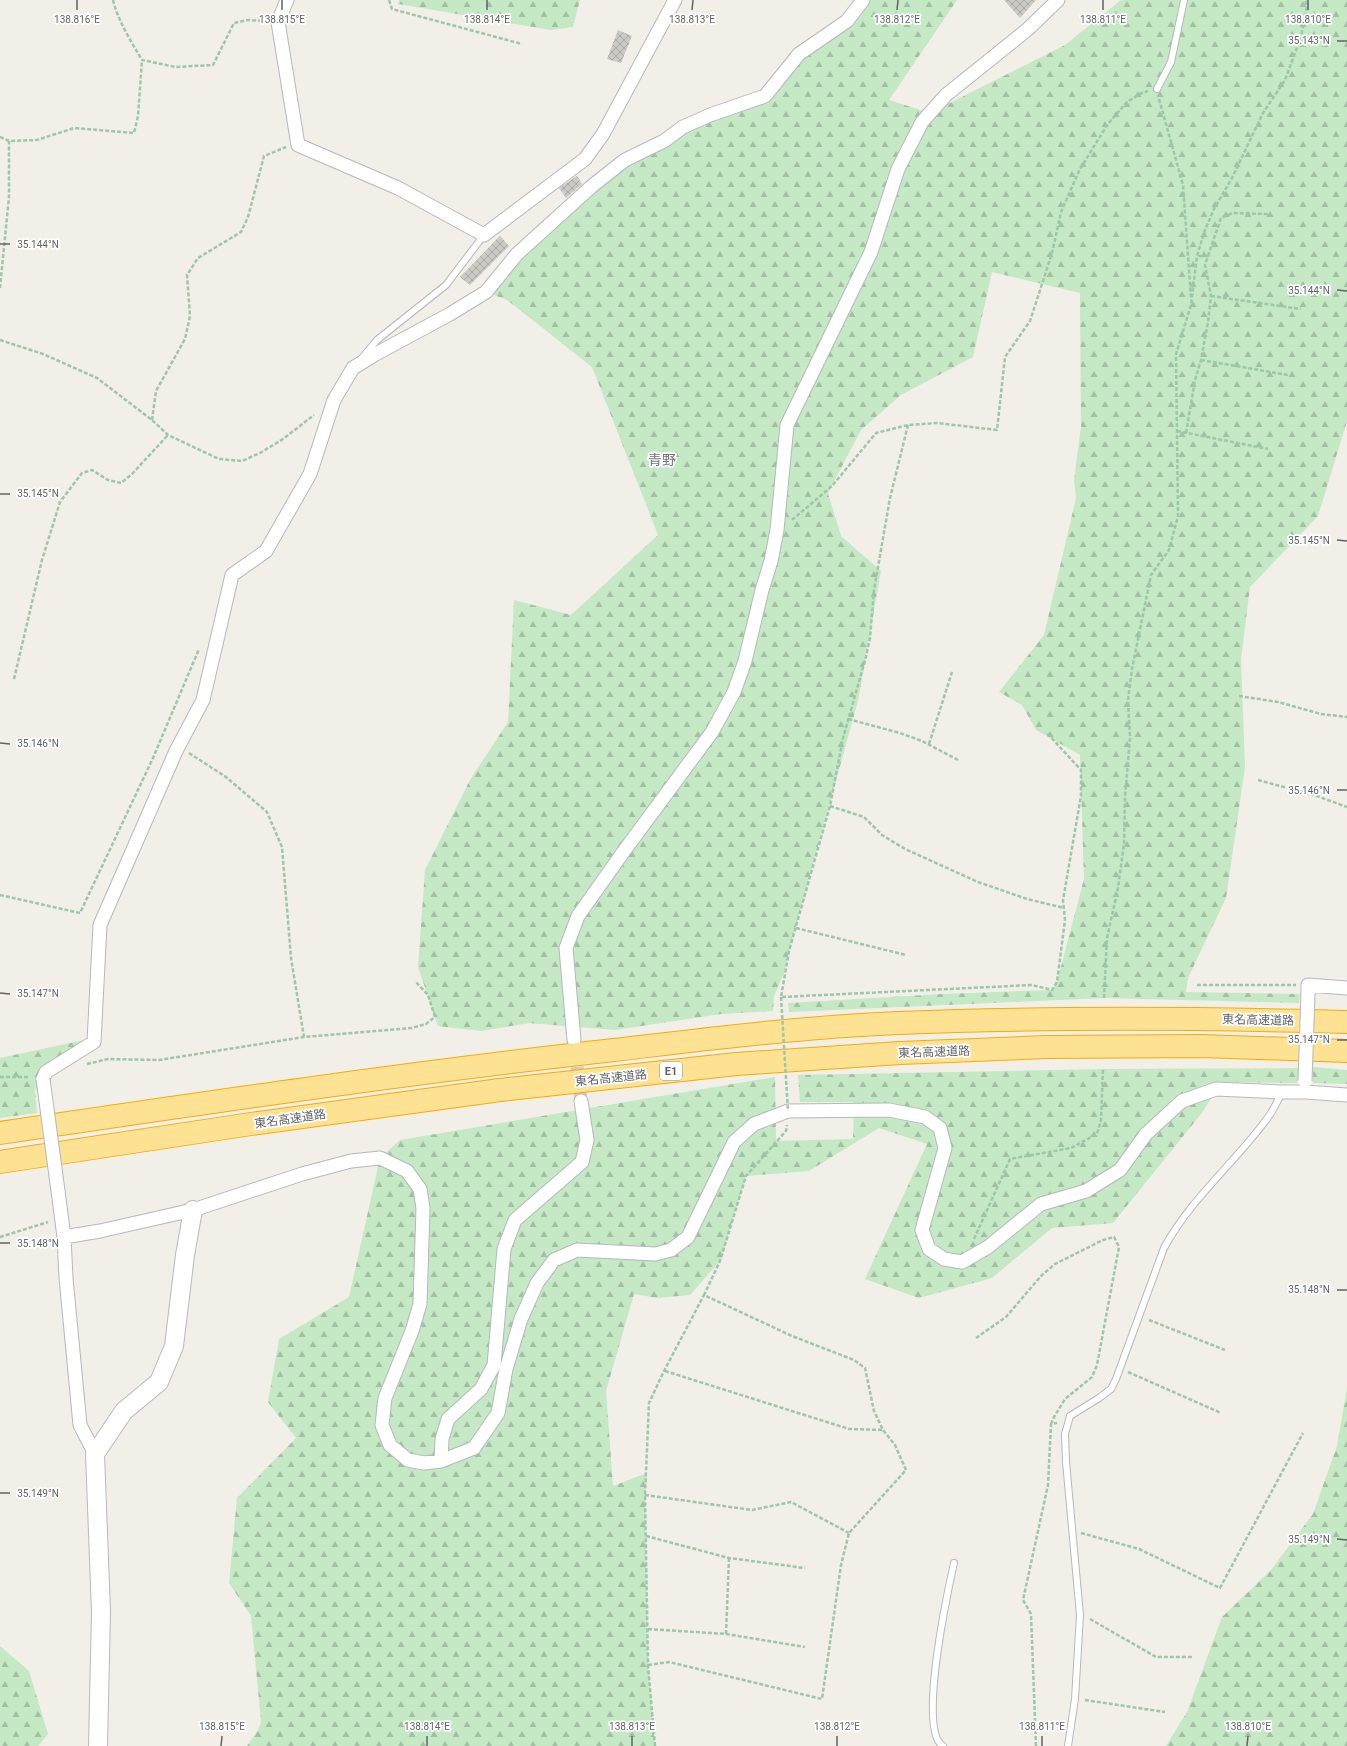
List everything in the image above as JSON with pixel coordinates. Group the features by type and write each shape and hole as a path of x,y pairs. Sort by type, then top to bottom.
{"highway":[{"name":"東名高速道路","path":"0,1133 496,1063 766,1034 895,1023 1044,1019 1202,1018 1347,1022"},
{"name":"東名高速道路","path":"0,1162 500,1090 736,1064 900,1053 1046,1047 1202,1046 1347,1050"}],"street":[{"path":"288,0 278,22 298,145 398,188 484,236 585,159 603,134 676,0"},
{"path":"98,1746 101,1612 95,1454 80,1425 66,1278 62,1218 43,1079 46,1072 94,1042 100,926 178,747 204,700 232,575 266,551 310,474 334,400 353,368 450,314 486,292 517,254 592,186 625,160 664,141 683,127 765,96 799,54 847,21 863,0"},
{"path":"574,1040 566,948 578,916 712,732 734,692 745,662 762,590 771,561 777,530 787,425 871,252 898,169 922,122 946,96 1028,29 1058,0"},
{"path":"1305,1086 1308,989 1347,988"},
{"path":"64,1238 193,1210 302,1174 351,1161 380,1158 407,1170 420,1189 423,1208 420,1304 412,1331 384,1398 382,1425 390,1445 408,1460 424,1463 441,1461 474,1448 498,1413 506,1369 522,1319 537,1283 554,1260 577,1250 655,1254 671,1250 688,1237 734,1142 754,1124 788,1111 889,1110 925,1117 940,1128 945,1148 922,1230 928,1249 944,1259 962,1262 988,1247 1041,1204 1086,1191 1120,1170 1146,1134 1182,1101 1216,1089 1282,1092 1305,1086 1347,1095"},
{"path":"441,1461 442,1439 448,1419 481,1389 494,1365 504,1249 515,1220 582,1162 587,1140 581,1101"},
{"path":"95,1454 124,1411 159,1382 174,1346 193,1210"}],"lane":[{"path":"1156,89 1171,62 1184,0"},
{"path":"353,368 377,340 446,285 484,236"},
{"path":"1068,1746 1075,1699 1080,1615 1066,1462 1065,1434 1070,1416 1099,1398 1110,1389 1120,1368 1164,1248 1172,1233 1194,1203 1269,1116 1282,1092"},
{"path":"943,1746 934,1734 933,1684 938,1643 954,1563"}],"path":[{"path":"0,137 9,141 36,140 74,128 134,133 138,116 142,60 128,36 115,9 113,0"},
{"path":"390,0 392,9 522,44"},
{"path":"1104,998 1107,938 1118,888 1124,844 1125,796 1130,738 1128,700 1132,669 1151,575 1169,550 1178,516 1176,354 1191,305 1197,256 1214,208 1232,178 1263,113 1285,80 1300,37 1307,6 1305,0"},
{"path":"142,60 176,67 213,65 234,23 248,20 278,22"},
{"path":"777,530 832,486 876,434 908,425 937,423 997,430 1005,357 1030,321 1052,253 1061,212 1079,171 1108,125 1127,102 1142,93 1156,89 1183,185 1191,305"},
{"path":"0,288 2,281 9,197 9,141"},
{"path":"152,420 156,391 184,339 190,316 187,275 198,258 241,232 248,217 264,156 287,146 298,145"},
{"path":"1186,433 1195,380 1201,360 1211,296 1205,265 1221,218 1233,213 1268,214"},
{"path":"1197,256 1208,256"},
{"path":"1211,296 1301,309"},
{"path":"0,340 43,354 97,378 152,420 168,435 219,459 242,461 283,439 334,400"},
{"path":"1201,360 1288,375"},
{"path":"656,1746 648,1664 645,1495 649,1403 720,1261 746,1176 786,1131 788,1111 781,997 789,951 830,806 842,738 866,658 870,638 874,590 890,498 908,425"},
{"path":"1177,431 1268,450"},
{"path":"14,679 42,560 60,502 82,473 92,470 108,480 121,483 132,474 168,435"},
{"path":"0,895 80,913 153,758 201,645"},
{"path":"929,744 952,672"},
{"path":"1239,696 1278,702 1321,714 1347,717"},
{"path":"848,719 900,733 929,744 958,760"},
{"path":"781,997 1032,985 1052,990 1057,982 1065,920 1063,900 1081,796 1081,770 1046,732"},
{"path":"178,747 226,776 267,812 282,847 290,958 304,1037"},
{"path":"1258,780 1317,796 1347,807"},
{"path":"830,806 864,817 882,835 905,849 978,882 1027,899 1064,908"},
{"path":"796,928 906,955"},
{"path":"83,1065 108,1059 159,1060 304,1037 412,1028 426,1024 434,1017 428,995 415,981"},
{"path":"1197,984 1308,989"},
{"path":"962,1262 1010,1159 1071,1148 1097,1134 1101,1120 1103,1069"},
{"path":"0,1077 33,1077 43,1079"},
{"path":"0,1237 62,1218"},
{"path":"976,1338 1006,1317 1041,1276 1055,1264 1103,1240 1114,1237 1119,1247 1097,1365 1092,1377 1065,1399 1051,1424 1048,1485 1022,1600 1032,1614 1036,1746"},
{"path":"648,1664 669,1662 822,1699 841,1565 849,1533 906,1470 895,1445 883,1430 874,1411 865,1368 854,1360 792,1336 704,1295"},
{"path":"1139,1316 1224,1350"},
{"path":"1120,1368 1221,1412"},
{"path":"664,1371 849,1429 883,1430"},
{"path":"1051,1424 1059,1422 1070,1416"},
{"path":"1073,1530 1139,1549 1220,1588 1303,1433"},
{"path":"645,1495 752,1510 791,1502 849,1533"},
{"path":"646,1536 729,1558 805,1568"},
{"path":"726,1634 729,1558"},
{"path":"1080,1615 1088,1617 1156,1657 1194,1657"},
{"path":"648,1629 726,1634 805,1647"},
{"path":"1075,1699 1165,1712"}],"green space":[{"path":"399,0 580,0 573,27 551,30 398,4"},
{"path":"863,0 957,0 889,100 930,113 1065,45 1121,0 1347,0 1347,421 1318,516 1250,587 1241,659 1245,767 1226,898 1188,978 1186,992 1300,994 1299,1003 1104,998 789,1012 788,1003 942,994 1052,990 1057,982 1084,879 1080,755 1036,730 1022,705 999,692 1044,635 1076,498 1074,480 1081,427 1080,293 992,272 973,357 901,395 861,430 828,493 841,536 881,571 858,701 784,973 774,996 773,1011 721,1014 615,1030 529,1023 481,1031 438,1026 418,967 425,870 470,780 508,722 514,600 571,615 658,535 592,367 507,300 486,292 610,167 765,96"},
{"path":"84,1040 35,1090 37,1113 0,1118 0,1058"},
{"path":"1313,1067 1347,1070 1347,1084 1313,1083"},
{"path":"1299,1068 1297,1083 1222,1082 1201,1114 1113,1223 1052,1228 992,1278 919,1298 865,1279 927,1144 879,1128 809,1171 746,1176 720,1261 690,1295 657,1298 634,1294 606,1391 613,1486 647,1473 645,1495 648,1665 655,1746 247,1746 258,1730 261,1722 251,1616 229,1583 237,1498 296,1438 268,1402 279,1339 349,1297 380,1158 400,1140 775,1077 776,1141 853,1139 854,1102 800,1102 798,1075 1103,1069"},
{"path":"1347,1388 1347,1746 1166,1746 1187,1712 1222,1617 1271,1570 1313,1514 1337,1446"},
{"path":"0,1646 29,1671 48,1734 38,1746 0,1746"}],"building":[{"path":"1004,0 1036,0 1020,18"},
{"path":"618,30 632,36 621,63 607,59"},
{"path":"577,176 582,184 566,198 559,188"},
{"path":"500,236 509,246 470,285 460,277"}],"tunnel":[{"path":"575,1048 581,1101"}],"district":[{"name":"青野","path":"662,460"}]}
